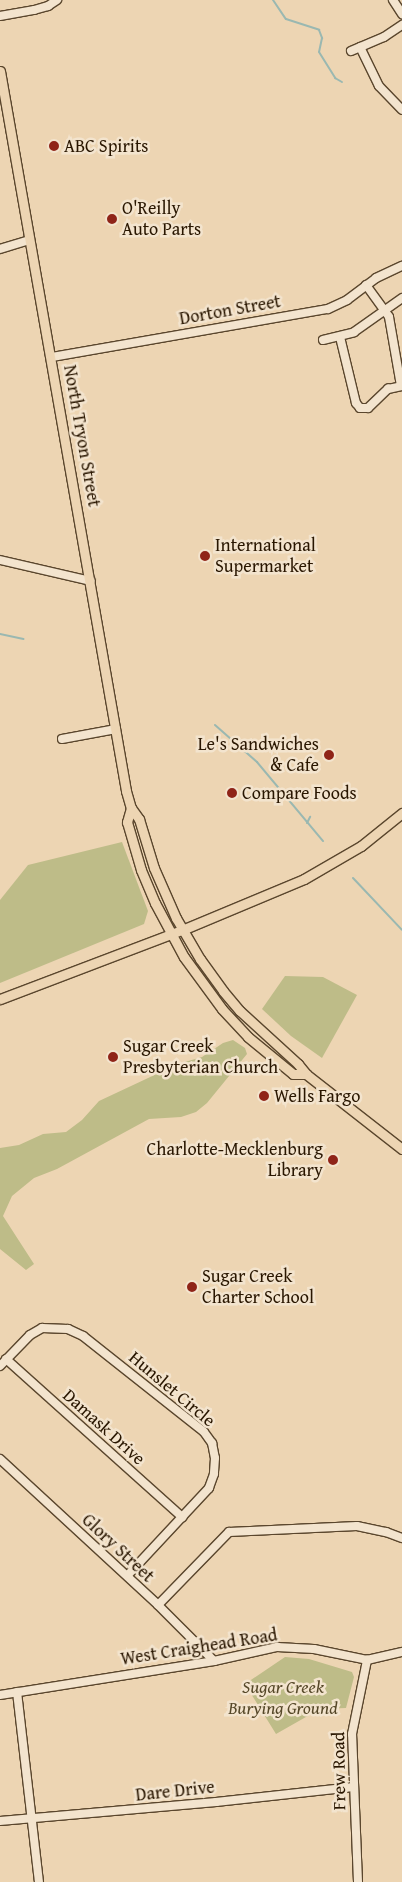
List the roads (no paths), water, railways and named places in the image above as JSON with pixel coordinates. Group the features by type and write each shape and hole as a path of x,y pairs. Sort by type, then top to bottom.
{"main road":[{"name":"North Tryon Street","path":"0,71 131,808 139,819 154,868 182,930 209,972 240,1011 298,1064 306,1074 402,1149"},
{"name":"North Tryon Street","path":"131,808 126,822 147,887 195,973 235,1023 265,1052 293,1074 306,1074"},
{"path":"0,999 182,930 320,871 361,846 402,813"}],"street":[{"path":"0,16 34,10 48,6 57,0"},
{"path":"393,0 402,14"},
{"path":"351,51 384,37 402,25"},
{"path":"360,47 378,86 402,110"},
{"path":"0,249 30,240"},
{"name":"Dorton Street","path":"52,357 328,309 347,300 376,278 402,266"},
{"path":"340,337 356,403 360,408 368,408 388,389 402,386 390,321 385,308 366,285"},
{"path":"323,340 340,337 360,329 385,308 402,298"},
{"path":"0,560 91,581"},
{"path":"62,739 116,729"},
{"name":"Hunslet Circle","path":"0,1366 30,1335 42,1328 68,1329 84,1336 204,1432 212,1443 215,1458 214,1474 209,1488 128,1576"},
{"name":"Damask Drive","path":"6,1359 182,1517"},
{"name":"Glory Street","path":"0,1460 128,1576 214,1661"},
{"path":"158,1605 229,1532 357,1526 376,1529 402,1538"},
{"name":"West Craighead Road","path":"0,1695 214,1661 277,1647 293,1647 367,1660 402,1652"},
{"name":"Frew Road","path":"358,1882 352,1734 367,1660"},
{"path":"17,1692 40,1882"},
{"name":"Dare Drive","path":"0,1822 354,1787"}],"waterway":[{"path":"273,0 286,19 319,30 322,38 319,52 335,78 342,82"},
{"path":"0,634 23,639"},
{"path":"215,725 257,762 323,841"},
{"path":"307,823 310,817"},
{"path":"353,878 402,930"}],"place":[{"name":"ABC Spirits","path":"54,146"},
{"name":"O'Reilly Auto Parts","path":"112,219"},
{"name":"International Supermarket","path":"205,556"},
{"name":"Le's Sandwiches & Cafe","path":"329,755"},
{"name":"Compare Foods","path":"232,793"},
{"name":"Sugar Creek Presbyterian Church","path":"113,1057"},
{"name":"Wells Fargo","path":"264,1096"},
{"name":"Charlotte-Mecklenburg Library","path":"333,1160"},
{"name":"Sugar Creek Charter School","path":"192,1287"}],"park label":[{"name":"Sugar Creek Burying Ground","path":"283,1698"}]}
